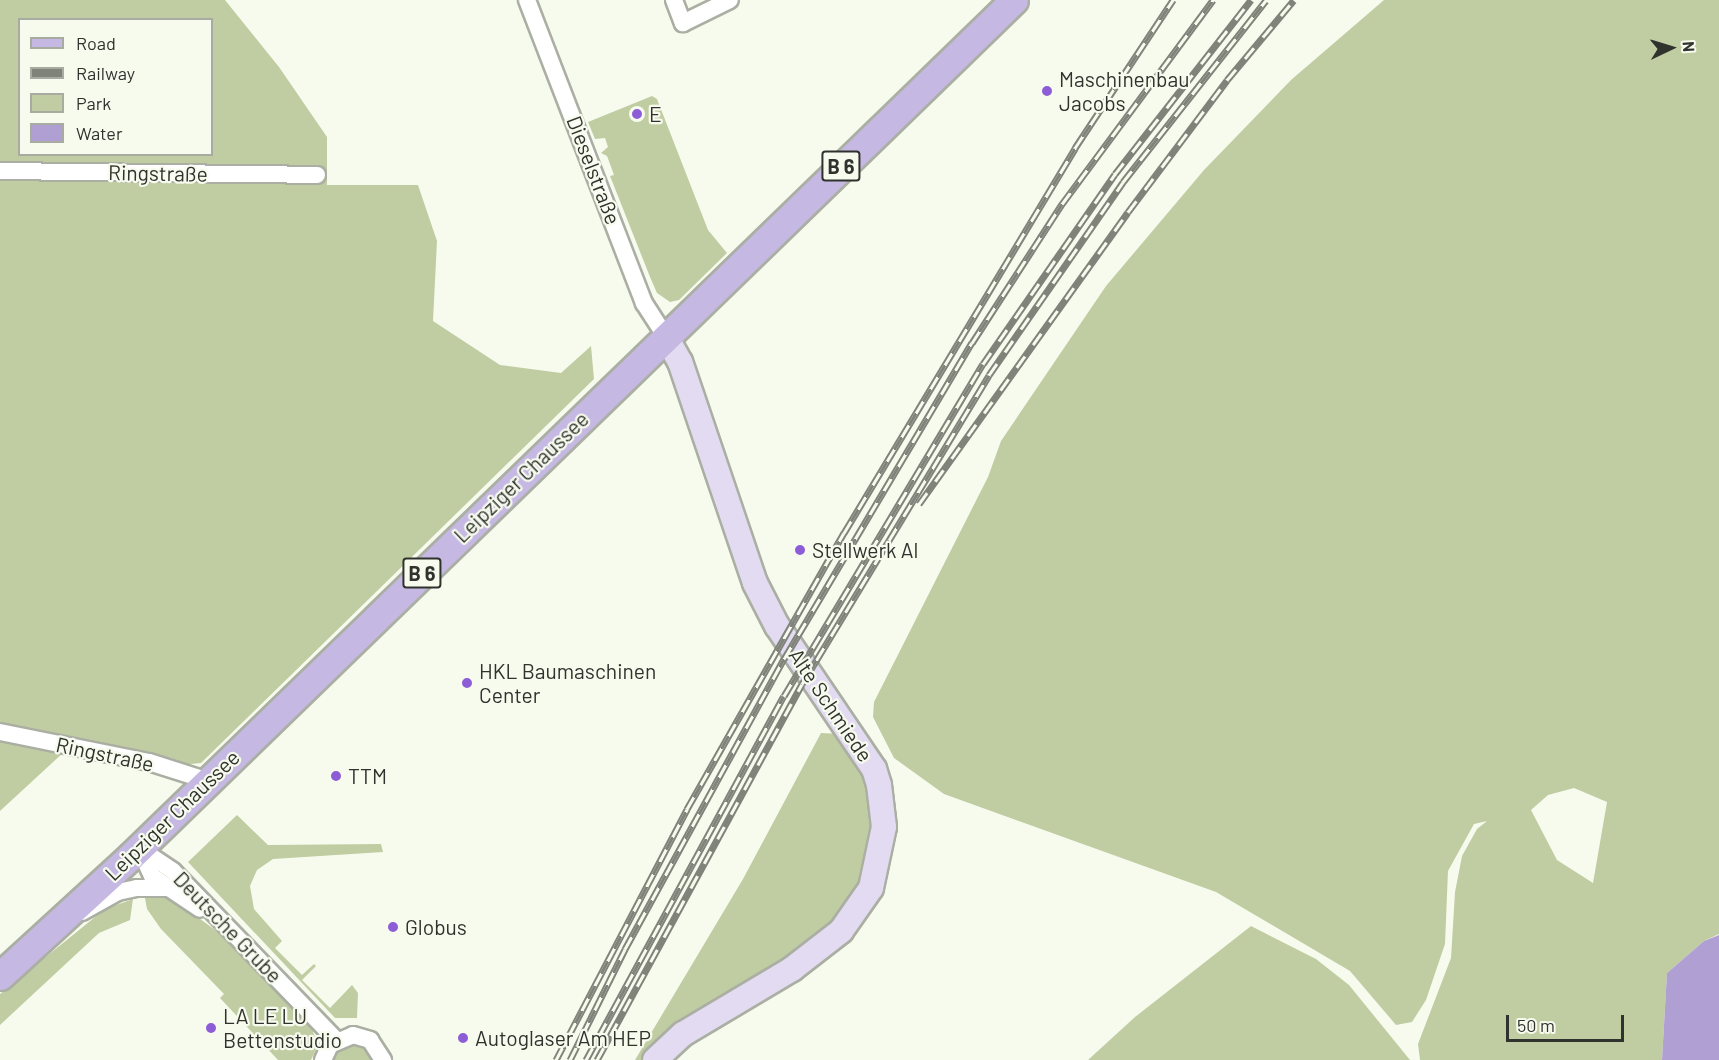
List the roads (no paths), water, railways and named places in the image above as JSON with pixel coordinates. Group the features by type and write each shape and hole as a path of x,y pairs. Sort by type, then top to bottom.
{"main road":[{"name":"Leipziger Chaussee","path":"0,976 209,781 1014,0"}],"street":[{"name":"Dieselstraße","path":"527,0 644,303 666,337"},
{"path":"674,0 683,23 730,0"},
{"name":"Ringstraße","path":"0,171 317,175"},
{"name":"Alte Schmiede","path":"655,1060 683,1034 792,969 841,931 871,888 884,827 874,769 777,626 754,583 680,362 666,337"},
{"name":"Ringstraße","path":"0,732 148,762 209,781"},
{"path":"139,848 152,876 224,924"},
{"name":"Deutsche Grube","path":"139,848 161,859 336,1040"},
{"path":"54,927 126,889 170,888"},
{"path":"323,1060 336,1040 353,1035 370,1040 384,1060"}],"water":[{"path":"1719,935 1719,1060 1662,1060 1667,973 1704,941"}],"railway":[{"path":"556,1060 687,809 844,533 1075,148 1173,0"},
{"path":"570,1060 625,949 784,659 972,343 1062,204 1213,0"},
{"path":"586,1060 784,696 983,364 1115,174 1251,0"},
{"path":"597,1060 802,684 989,375 1123,182 1266,0"},
{"path":"919,504 1128,212 1227,80 1294,0"}],"place":[{"name":"Maschinenbau Jacobs","path":"1047,91"},
{"name":"E","path":"637,114"},
{"name":"Stellwerk Al","path":"800,550"},
{"name":"HKL Baumaschinen Center","path":"467,683"},
{"name":"TTM","path":"336,776"},
{"name":"Globus","path":"393,927"},
{"name":"LA LE LU Bettenstudio","path":"211,1028"},
{"name":"Autoglaser Am HEP","path":"463,1038"}]}
